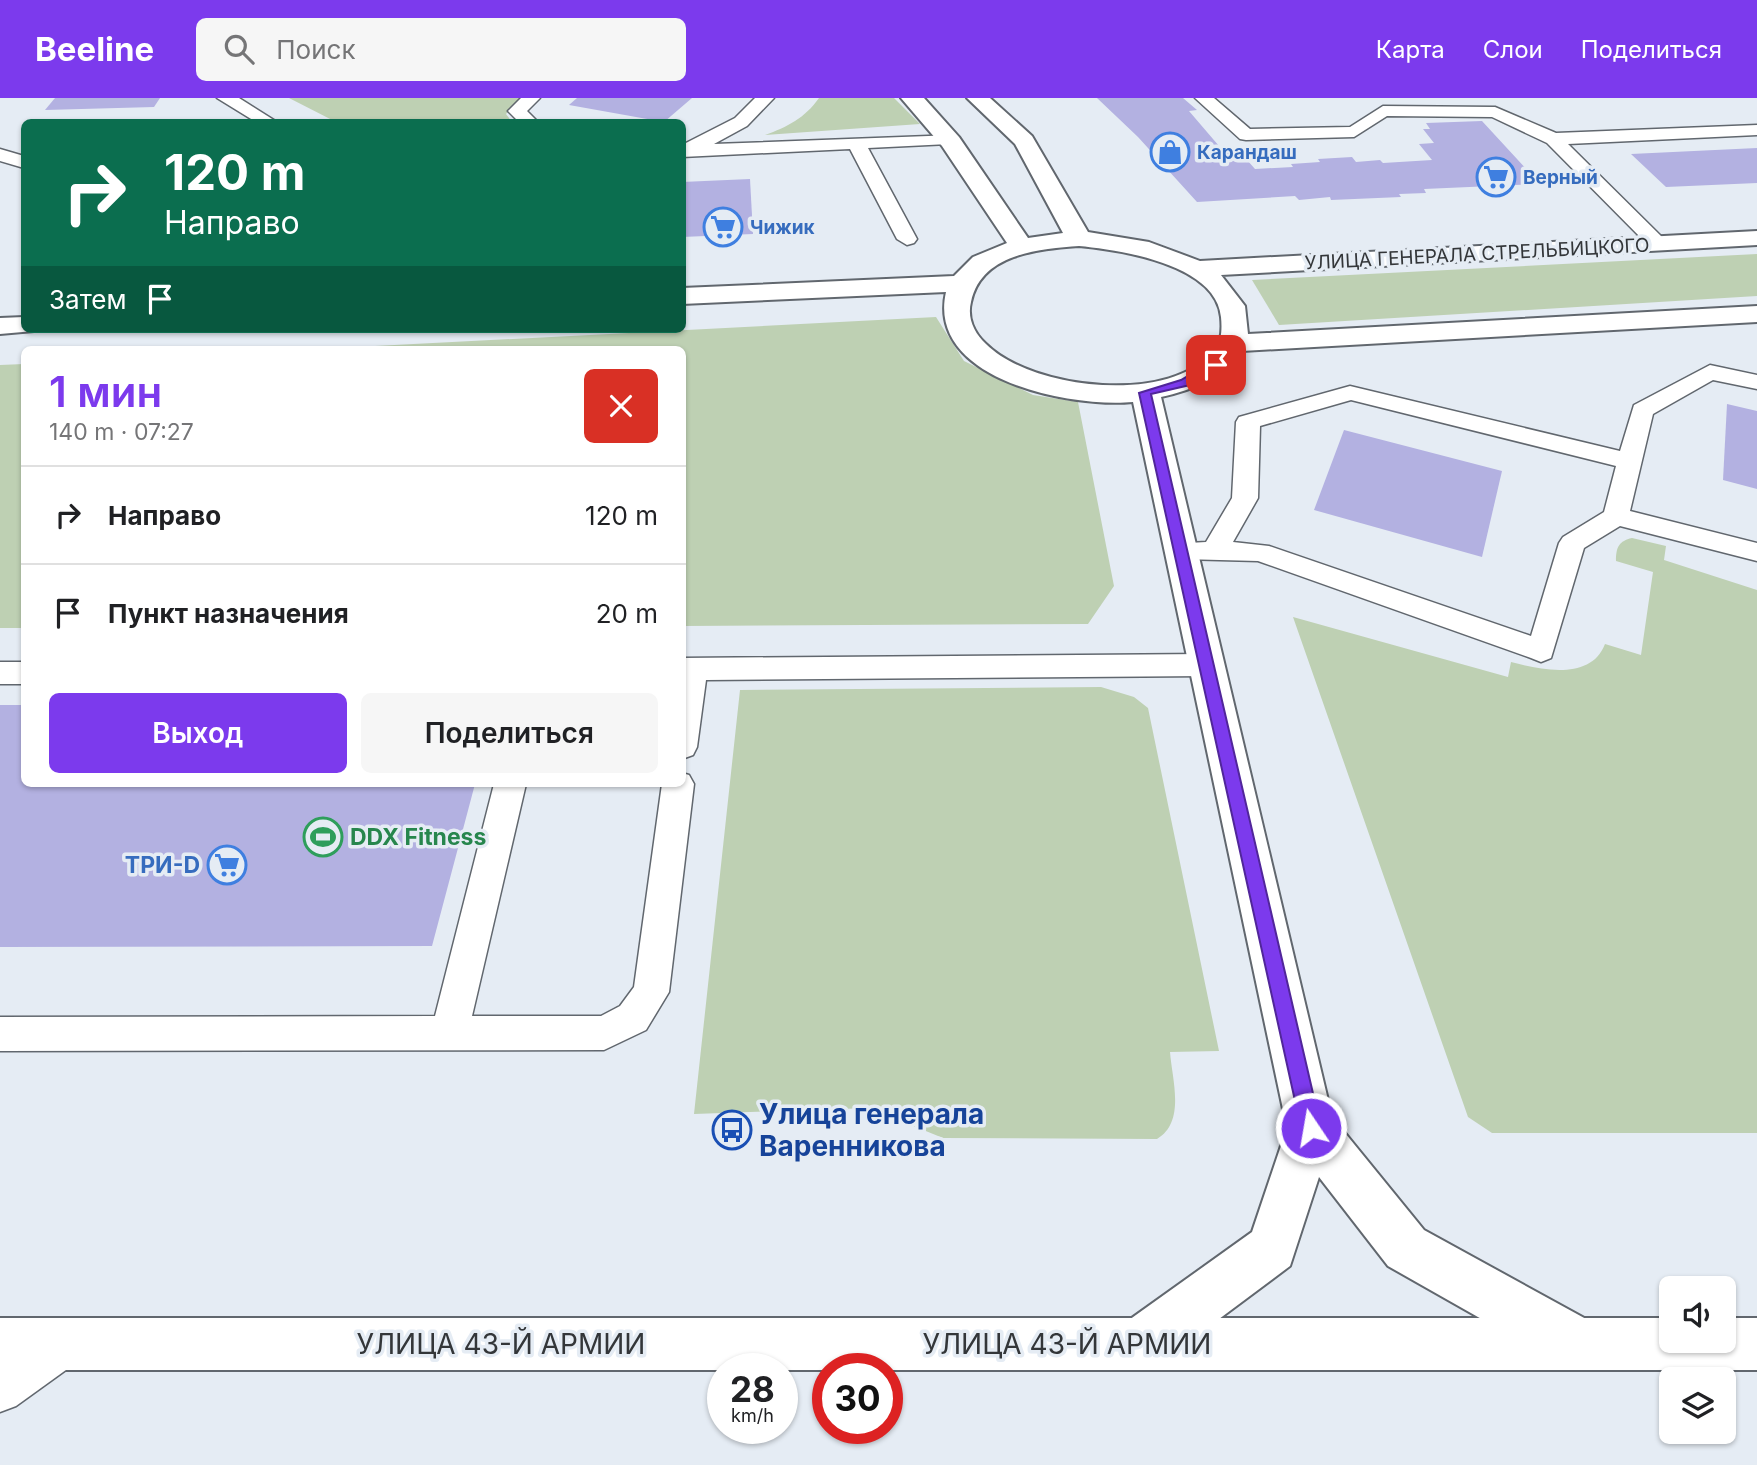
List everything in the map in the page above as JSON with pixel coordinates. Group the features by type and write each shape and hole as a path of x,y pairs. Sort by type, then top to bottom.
{"street":[{"path":"912,98 949,139 1021,246"},
{"path":"978,98 1024,141 1079,239"},
{"name":"УЛИЦА ГЕНЕРАЛА СТРЕЛЬБИЦКОГО","path":"1197,269 1757,238"},
{"path":"1079,239 1121,242 1149,249 1197,269 1217,285 1231,302 1236,323 1233,343 1216,365 1186,382 1145,393 1099,394 1053,388 1012,374 980,354 960,331 954,307 961,284 975,268 1021,246 1079,239"},
{"path":"686,296 961,284"},
{"path":"1233,343 1757,314"},
{"path":"0,326 21,325"},
{"path":"1145,393 1197,551 1206,665 1311,1128 1406,1248 1578,1344"},
{"path":"1141,1344 1272,1248 1311,1128"},
{"name":"УЛИЦА 43-Й АРМИИ","path":"0,1344 1757,1344"}],"lane":[{"path":"226,98 263,119"},
{"path":"526,119 517,111 531,98"},
{"path":"686,151 741,122 765,98"},
{"path":"1205,98 1246,135 1354,132 1383,111 1495,112 1553,139 1658,244"},
{"path":"1553,139 1757,130"},
{"path":"686,151 949,139"},
{"path":"856,143 906,239"},
{"path":"0,155 21,161"},
{"path":"1197,551 1260,552 1541,651 1572,543 1616,516 1642,410 1710,372 1757,382"},
{"path":"1197,551 1245,498 1248,422 1350,393 1629,461"},
{"path":"1616,516 1757,552"},
{"path":"686,694 688,668 1206,665"},
{"path":"0,673 21,673"},
{"path":"449,1034 509,787"},
{"path":"0,1034 604,1033 633,1018 651,992 678,787"},
{"path":"0,1390 67,1344"}],"green space":[{"path":"289,98 522,98 506,114 510,119 330,119"},
{"path":"819,98 894,98 920,124 765,135 795,121"},
{"path":"1757,254 1757,296 1279,325 1252,280"},
{"path":"936,317 964,361 1033,395 1078,402 1114,586 1088,624 686,626 686,346 375,346 627,333 686,333 686,330"},
{"path":"21,364 21,628 0,628 0,365"},
{"path":"1632,538 1666,546 1664,560 1757,590 1757,1133 1492,1133 1468,1117 1293,617 1508,677 1511,662 1550,670 1577,668 1589,664 1605,644 1641,655 1653,572 1616,561 1619,545"},
{"path":"1101,687 1134,697 1148,708 1219,1051 1170,1052 1175,1099 1172,1122 1166,1131 1157,1139 943,1138 869,1108 694,1114 740,690"}],"building":[{"path":"55,98 160,98 154,107 45,110"},
{"path":"577,98 692,98 668,119 647,119 569,105"},
{"path":"1097,98 1183,98 1197,110 1189,111 1225,153 1240,152 1255,169 1293,167 1291,164 1320,162 1318,159 1352,157 1356,162 1432,160 1419,144 1434,143 1423,129 1430,129 1426,123 1482,121 1540,184 1424,189 1426,193 1399,194 1401,197 1299,200 1295,196 1197,202 1138,137"},
{"path":"1757,148 1757,183 1666,187 1631,154"},
{"path":"750,179 753,234 686,237 686,182"},
{"path":"1727,404 1757,411 1757,489 1723,480"},
{"path":"1344,430 1502,471 1482,557 1314,510"},
{"name":"ТРИ-D","path":"0,705 21,705 21,787 474,787 432,946 0,947"}],"place":[{"name":"Карандаш","path":"1170,152"},
{"name":"Верный","path":"1496,177"},
{"name":"Чижик","path":"723,227"},
{"name":"DDX Fitness","path":"323,837"},
{"name":"ТРИ-D","path":"227,865"},
{"name":"Улица генерала Варенникова","path":"732,1130"}],"route":[{"path":"1216,365 1186,382 1145,393 1311,1128"}]}
